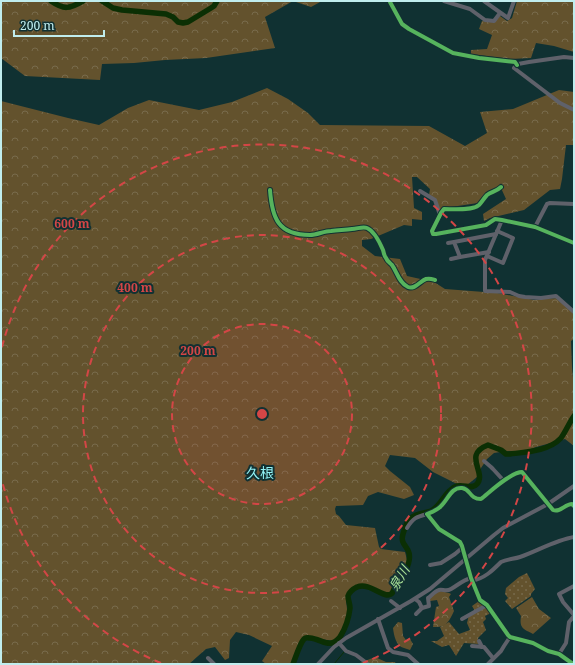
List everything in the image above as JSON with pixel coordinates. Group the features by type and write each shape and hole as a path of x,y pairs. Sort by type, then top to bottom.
{"street":[{"path":"390,1 402,24 437,44 453,52 479,58 515,62 517,65"},
{"path":"444,1 470,9 485,20 494,22 500,13"},
{"path":"484,1 508,18 514,1"},
{"path":"517,65 564,57 574,58"},
{"path":"517,65 514,68 560,103 574,110"},
{"path":"501,187 498,190 488,194 477,206 467,209 444,209 440,214 432,232 433,234 486,225 495,220 502,220 535,227 574,243"},
{"path":"270,190 270,198 276,219 286,230 311,235 332,230 367,228 374,234 382,248 385,258 392,266 399,279 405,284 409,287 414,287 426,279 430,278 435,280"},
{"path":"420,191 435,200 440,214"},
{"path":"535,227 547,204 574,204"},
{"path":"502,220 484,264 485,291 504,291 525,297 541,298 556,296 574,312"},
{"path":"448,243 496,233 513,238 503,263 488,254 451,259"},
{"path":"454,242 460,257"},
{"path":"484,461 494,468 504,481"},
{"path":"407,528 411,521 416,517 427,514 442,506 447,494 457,489 465,488 471,496 476,499 481,499 504,481 519,472 522,472 553,510 559,510 568,504 572,504 574,506"},
{"path":"318,664 339,643 430,589 503,528 548,504 574,486"},
{"path":"427,514 438,529 460,542 471,579 480,600 487,605 510,637 533,643 548,651 559,654 573,664"},
{"path":"416,614 422,608 429,606 428,598 439,590 444,591 451,589 468,578 480,579 504,560 519,557 543,547 574,538"},
{"path":"430,565 441,563 456,554 462,548"},
{"path":"559,654 566,643 569,622 574,616 558,594 574,586"},
{"path":"451,589 454,594"},
{"path":"415,599 419,602 422,608"},
{"path":"391,601 400,608"},
{"path":"462,619 487,605"},
{"path":"378,620 388,648 393,652 408,655 418,664"},
{"path":"488,664 501,651 510,637"},
{"path":"479,641 482,647 493,658"},
{"path":"339,643 346,651 356,655 368,664"},
{"path":"472,646 482,647"},
{"path":"208,658 214,664"},
{"path":"359,664 363,660"}],"green space":[{"path":"1,1 293,1 265,17 275,48 206,58 102,64 100,80 25,76 1,58"},
{"path":"293,1 322,1 311,7"},
{"path":"517,1 574,1 574,52 554,46 536,43 531,58 510,59 471,54 471,50 487,49 492,35 479,29 482,21 492,22 500,16 507,21 512,18"},
{"path":"267,88 288,99 308,113 320,125 429,126 465,146 487,133 480,112 513,109 559,90 574,92 574,145 566,145 560,189 550,190 524,210 490,218 484,221 483,214 506,199 501,188 478,203 444,208 440,211 436,200 429,195 430,189 417,177 412,177 414,208 422,212 422,220 412,219 412,226 404,225 371,239 362,240 362,246 375,256 400,259 407,276 434,282 445,289 497,293 534,300 558,298 574,314 574,339 571,341 574,379 574,446 565,439 523,452 506,451 494,453 487,459 477,477 467,485 457,484 433,472 415,458 390,455 385,466 410,487 414,495 404,499 378,492 368,496 363,505 336,506 335,509 336,514 346,525 375,528 379,547 381,549 405,552 407,560 404,577 392,593 384,594 367,585 356,586 347,594 346,600 348,618 342,634 335,641 305,637 291,664 266,664 262,661 272,646 249,635 236,632 230,640 229,658 225,660 215,647 206,649 189,664 1,664 1,101 99,125 128,108 149,100 199,110 232,102"},
{"path":"527,573 535,589 531,596 512,609 505,601 508,598 505,594 506,588 519,577"},
{"path":"440,591 451,594 449,597 454,611 447,623 438,627 433,627 436,607 439,606 437,600 430,601 429,597"},
{"path":"532,597 539,609 551,618 533,634 523,628 521,624 521,616 516,608"},
{"path":"479,601 483,603 491,613 485,616 486,619 483,622 486,630 478,638 479,644 464,643 456,656 449,645 442,647 431,641 437,641 444,636 440,627 449,622 459,634 470,630 467,623 469,615 475,611 472,606"},
{"path":"398,622 402,623 403,636 406,640 410,639 413,644 410,650 401,647 396,640 393,628"},
{"path":"375,657 386,662 395,662 396,664 359,664"}],"waterway":[{"path":"51,1 63,7 74,6 83,1"},
{"path":"102,1 113,8 122,10 166,14 173,17 178,22 183,23 188,22 211,8 217,1"},
{"name":"泉川","path":"293,664 302,641 305,638 326,643 333,643 340,637 348,619 350,606 348,596 354,589 362,586 372,588 388,595 392,593 405,572 409,562 409,553 402,540 408,521 414,516 434,509 453,488 457,486 475,486 479,479 476,459 480,449 488,445 501,450 506,454 510,454 550,446 561,438 574,416"},
{"path":"334,664 344,652"}],"cycle path":[{"path":"390,1 402,24 453,53 479,58 515,62 517,65"},
{"path":"501,187 487,195 476,207 444,209 432,231 433,234 486,225 495,219 535,227 574,243"},
{"path":"270,190 275,217 284,228 291,232 310,235 328,231 365,227 372,232 382,247 385,257 405,285 411,288 426,279 435,280"},
{"path":"573,664 559,654 548,651 533,643 510,637 508,635 487,605 480,600 471,578 460,542 439,529 427,514 440,507 450,494 458,488 465,489 472,496 477,499 481,499 512,475 522,472 553,510 556,511 569,504 574,506"}],"district":[{"name":"久根","path":"260,473"}]}
